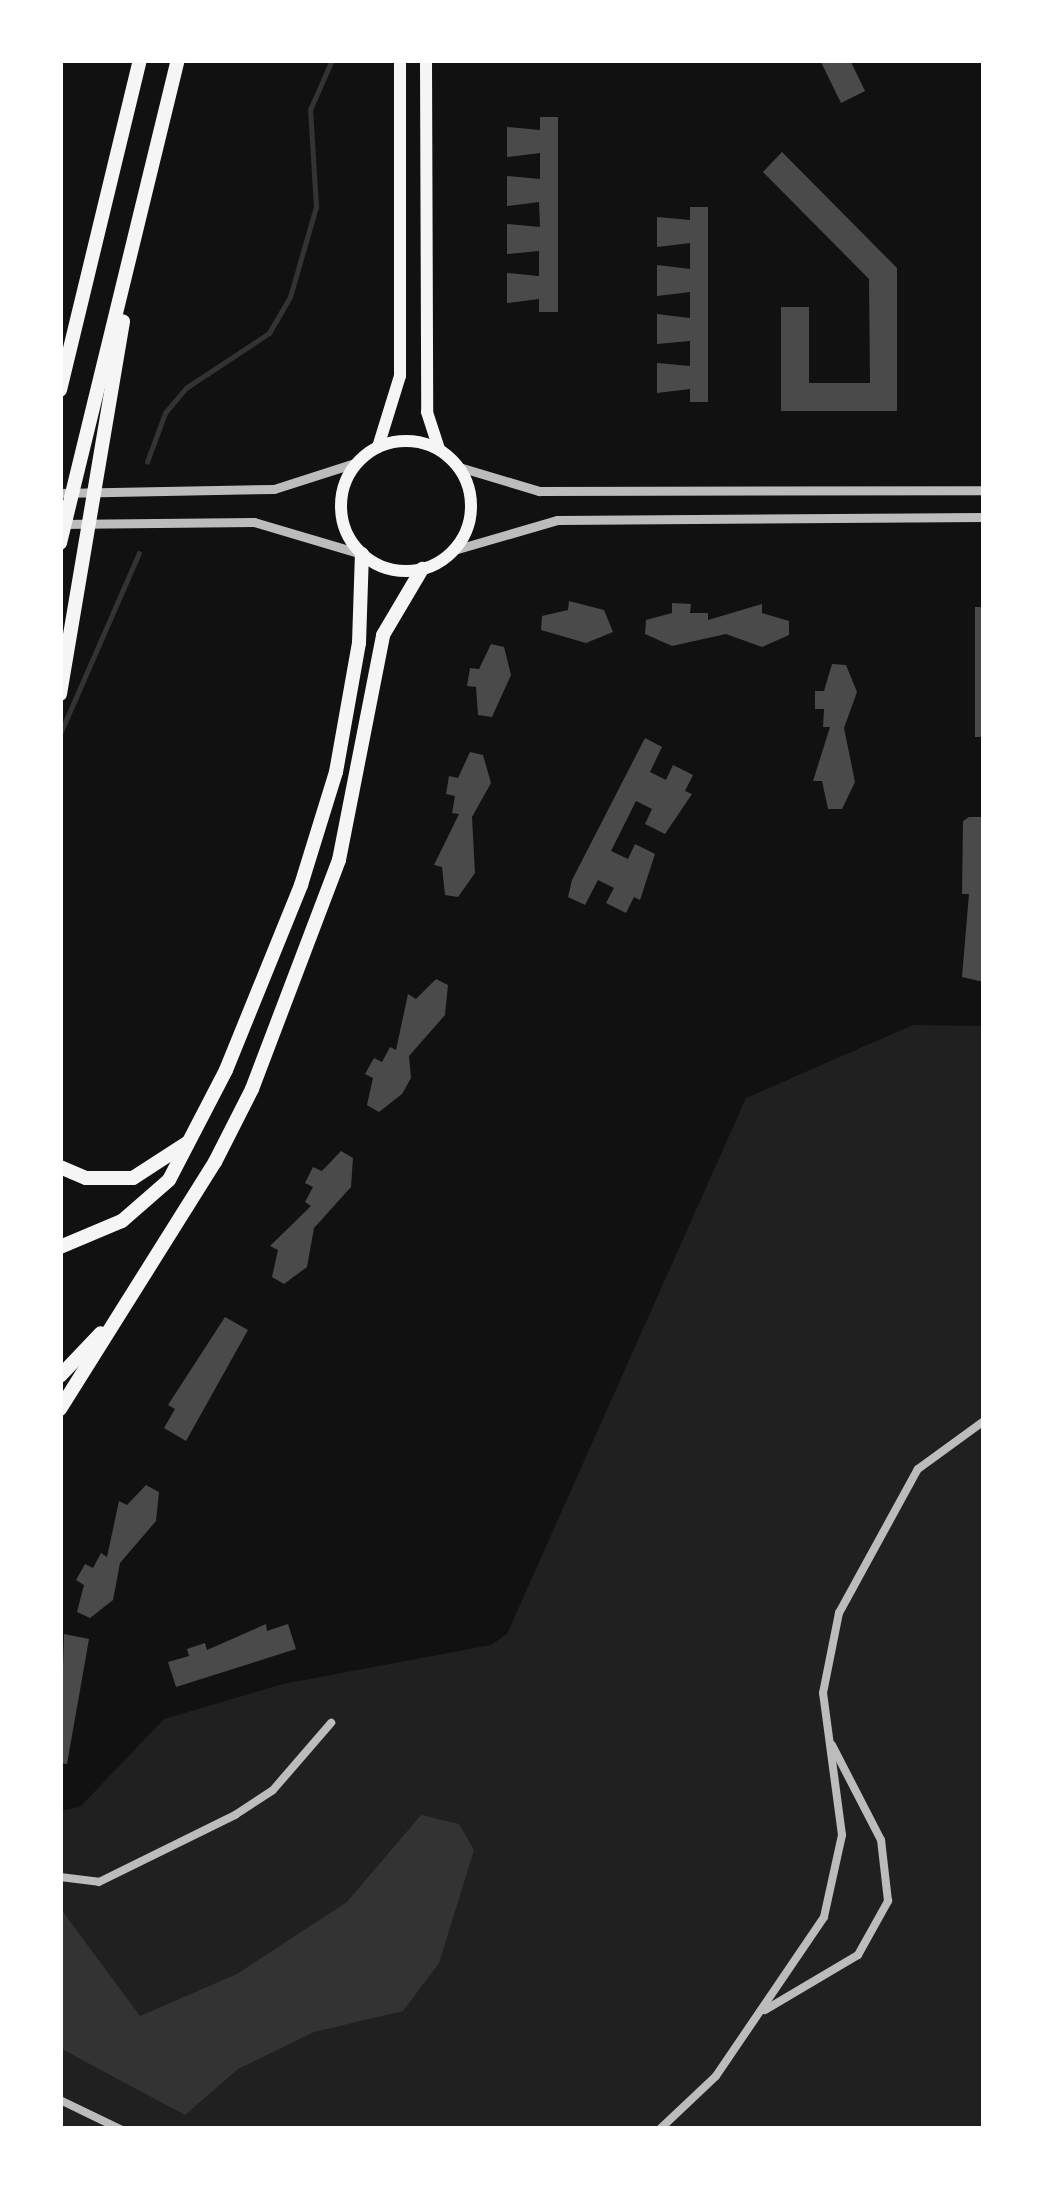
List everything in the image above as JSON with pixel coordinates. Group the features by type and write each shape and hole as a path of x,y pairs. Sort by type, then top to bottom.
{"highway":[{"path":"60,390 140,60"},
{"path":"60,543 178,60"},
{"path":"60,694 141,216"},
{"path":"60,1247 146,1203 195,1136 324,817 358,643 362,554"},
{"path":"60,1409 234,1126 321,918 357,784 383,635 422,569"},
{"path":"60,1168 98,1179 133,1178 195,1136"},
{"path":"60,1376 121,1312"}],"main road":[{"path":"378,447 400,376 400,60"},
{"path":"426,60 427,412 440,450"},
{"path":"416,441 440,450 458,467 471,503 454,550 422,569 397,570 362,554 342,509 358,462 378,447 416,441"}],"street":[{"path":"60,493 255,491 358,462"},
{"path":"458,467 539,491 984,490"},
{"path":"454,550 557,520 984,517"},
{"path":"60,524 254,522 362,554"},
{"path":"660,2129 685,2114 815,1936 837,1877 841,1814 825,1733 828,1652 856,1576 918,1469 984,1420"},
{"path":"60,1877 99,1882 235,1815 273,1790 331,1723"},
{"path":"761,2012 858,1955 888,1901 881,1840 825,1733"},
{"path":"60,2100 120,2129"}],"shaded area":[{"path":"913,1025 984,1026 984,2129 60,2129 60,1811 80,1807 164,1719 283,1684 491,1645 507,1634 746,1098"},
{"path":"421,1815 459,1824 474,1850 439,1963 403,2011 314,2032 238,2069 185,2115 60,2048 60,1908 140,2016 237,1974 347,1902"}],"building":[{"path":"820,60 850,60 865,91 841,103"},
{"path":"540,117 558,117 558,312 539,312 539,299 507,303 507,273 539,276 539,251 507,254 507,224 540,227 539,202 507,206 507,176 540,179 540,153 507,157 507,127 540,130"},
{"path":"782,152 897,268 897,411 781,411 781,307 809,307 809,383 870,383 869,279 763,172"},
{"path":"690,207 708,207 708,402 690,402 690,389 657,393 657,363 690,366 690,341 657,344 657,314 690,318 690,292 657,296 657,265 690,269 690,243 657,247 657,217 690,220"},
{"path":"569,601 604,610 613,632 586,643 541,630 542,616 568,610"},
{"path":"672,603 691,604 690,613 708,613 708,620 762,604 762,613 789,621 789,635 762,647 726,634 672,646 645,634 646,620 672,613"},
{"path":"975,607 984,607 984,737 975,737"},
{"path":"491,644 504,647 511,675 492,717 478,715 476,687 467,686 470,668 479,669"},
{"path":"832,664 846,665 857,692 844,728 855,782 842,809 828,809 822,781 813,781 830,727 823,727 824,709 815,709 815,691 824,691"},
{"path":"645,738 662,747 650,772 666,780 673,765 693,775 685,791 692,794 665,834 645,824 652,809 636,801 611,851 628,859 635,844 655,854 640,900 634,897 626,913 606,903 614,888 598,880 585,905 568,897 572,880"},
{"path":"470,752 483,755 491,783 472,817 475,873 458,897 445,895 442,867 434,865 459,814 452,813 455,796 446,794 449,776 458,778"},
{"path":"984,817 984,982 962,977 969,894 962,894 963,821"},
{"path":"436,979 448,985 445,1015 409,1056 411,1078 402,1094 379,1112 367,1105 373,1078 365,1074 374,1058 382,1062 390,1047 396,1050 408,994 416,999"},
{"path":"341,1151 353,1158 351,1187 314,1228 307,1267 284,1284 272,1277 278,1250 270,1246 311,1206 305,1202 313,1187 305,1183 313,1167 322,1171"},
{"path":"225,1317 248,1330 186,1441 164,1428 175,1409 168,1405"},
{"path":"146,1485 159,1492 156,1521 120,1563 113,1600 90,1618 77,1612 84,1585 76,1580 85,1564 93,1568 101,1553 107,1557 119,1501 127,1505"},
{"path":"266,1624 267,1631 288,1624 296,1649 176,1687 168,1662 189,1656 187,1649 205,1643 207,1650"},
{"path":"64,1634 89,1639 67,1764 60,1763"}],"waterway":[{"path":"147,462 165,413 186,388 269,333 290,297 316,207 310,110 332,60"},
{"path":"60,734 139,553"}]}
